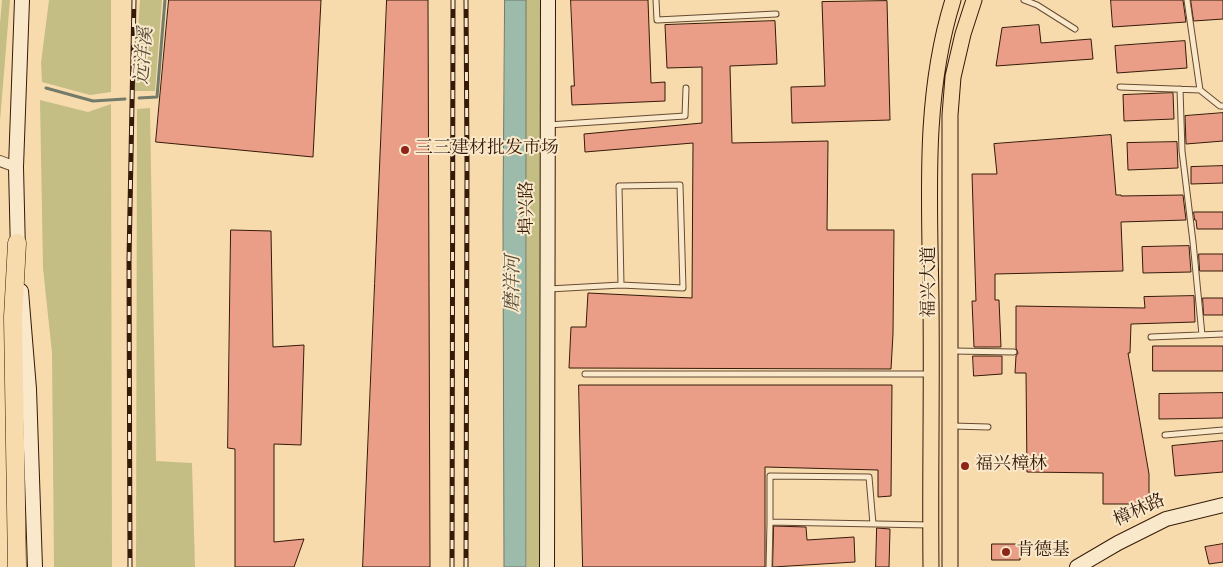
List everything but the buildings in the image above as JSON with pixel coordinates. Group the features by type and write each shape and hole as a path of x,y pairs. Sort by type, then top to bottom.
{"highway":[{"path":"17,243 13,317 17,567"}],"main road":[{"name":"福兴大道","path":"931,567 929,144 936,75 953,0"},
{"name":"福兴大道","path":"950,567 950,115 953,78 963,34 974,0"}],"street":[{"path":"22,0 16,167 17,243 29,389 35,567"},
{"name":"埠兴路","path":"547,567 548,0"},
{"path":"0,161 16,167"},
{"name":"樟林路","path":"1078,567 1118,543 1166,519 1223,505"}],"lane":[{"path":"656,0 658,20 776,14"},
{"path":"1024,0 1037,5 1075,29"},
{"path":"1187,0 1200,90"},
{"path":"1120,87 1200,90 1220,106 1223,106"},
{"path":"548,125 685,116 686,88"},
{"path":"1180,89 1182,151 1202,335"},
{"path":"547,289 621,285 683,288 680,184 619,186 621,285"},
{"path":"1151,337 1223,334"},
{"path":"950,351 1014,352"},
{"path":"585,374 931,374"},
{"path":"950,426 988,427"},
{"path":"1165,435 1223,430"},
{"path":"769,567 770,476 869,477 873,524"},
{"path":"770,522 930,525"}],"shaded area":[{"path":"2,0 10,0 0,121 0,24"},
{"path":"49,0 111,0 111,92 90,95 42,82 41,63"},
{"path":"140,0 162,0 155,91 134,91"},
{"path":"526,0 546,0 545,567 527,567"},
{"path":"40,100 88,112 111,104 112,567 54,567 52,353 43,268"},
{"path":"150,108 156,461 192,463 195,567 136,567 137,109"}],"water":[{"name":"磨洋河","path":"505,0 526,0 526,567 504,567 503,215"}],"waterway":[{"name":"远洋溪","path":"139,98 157,97 165,0"},
{"name":"远洋溪","path":"46,88 93,101 125,99"}],"railway":[{"path":"130,567 129,260 134,0"},
{"path":"452,567 453,0"},
{"path":"466,0 466,567"}],"place":[{"name":"三三建材批发市场","path":"405,150"},
{"name":"福兴樟林","path":"965,466"},
{"name":"肯德基","path":"1006,552"}]}
